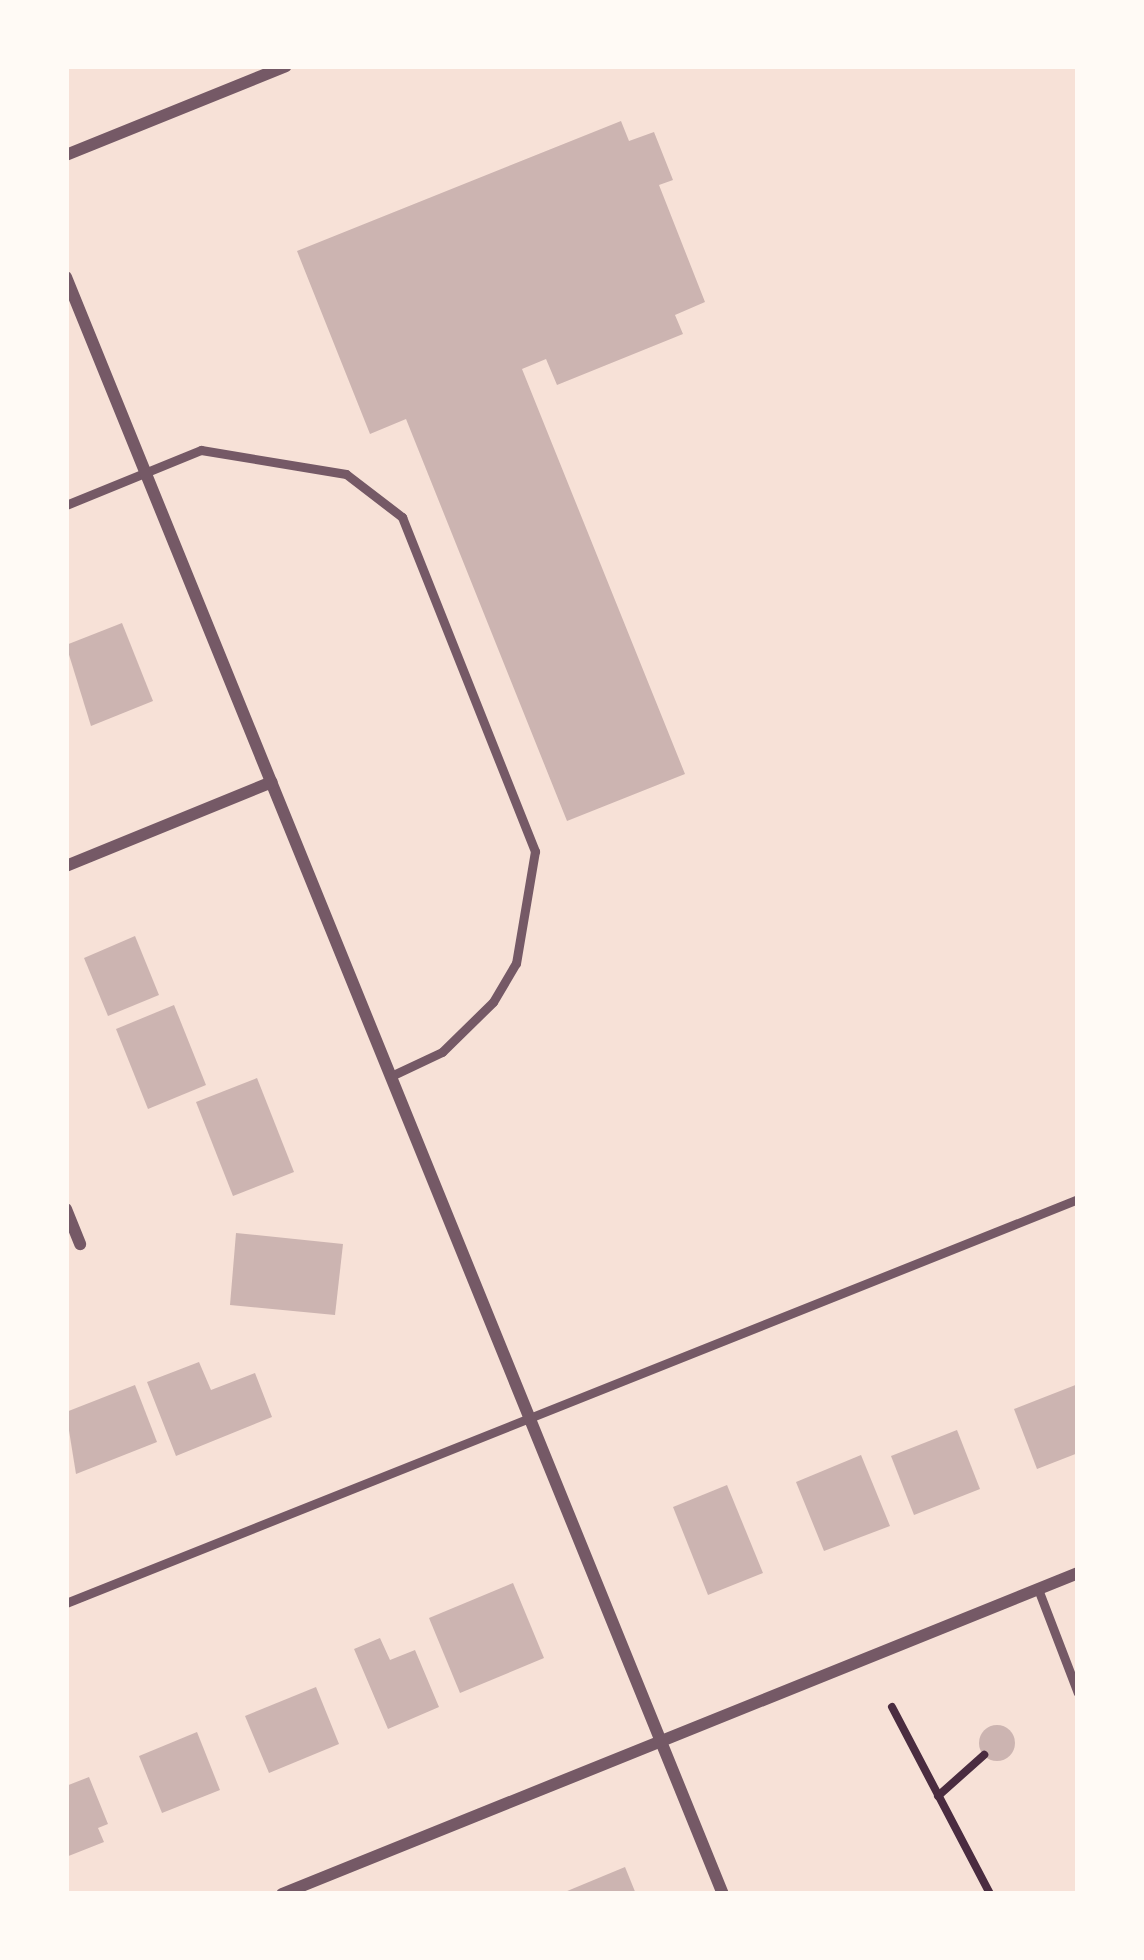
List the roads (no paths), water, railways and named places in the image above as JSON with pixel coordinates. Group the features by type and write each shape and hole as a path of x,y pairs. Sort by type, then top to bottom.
{"street":[{"path":"66,154 286,66"},
{"path":"66,277 723,1894"},
{"path":"66,866 272,782"},
{"path":"66,1210 80,1244"},
{"path":"282,1894 1078,1573"}],"lane":[{"path":"66,506 201,450 346,474 402,518 535,851 516,962 493,1002 442,1052 391,1076"},
{"path":"66,1603 1078,1199"},
{"path":"1038,1589 1078,1693"}]}
